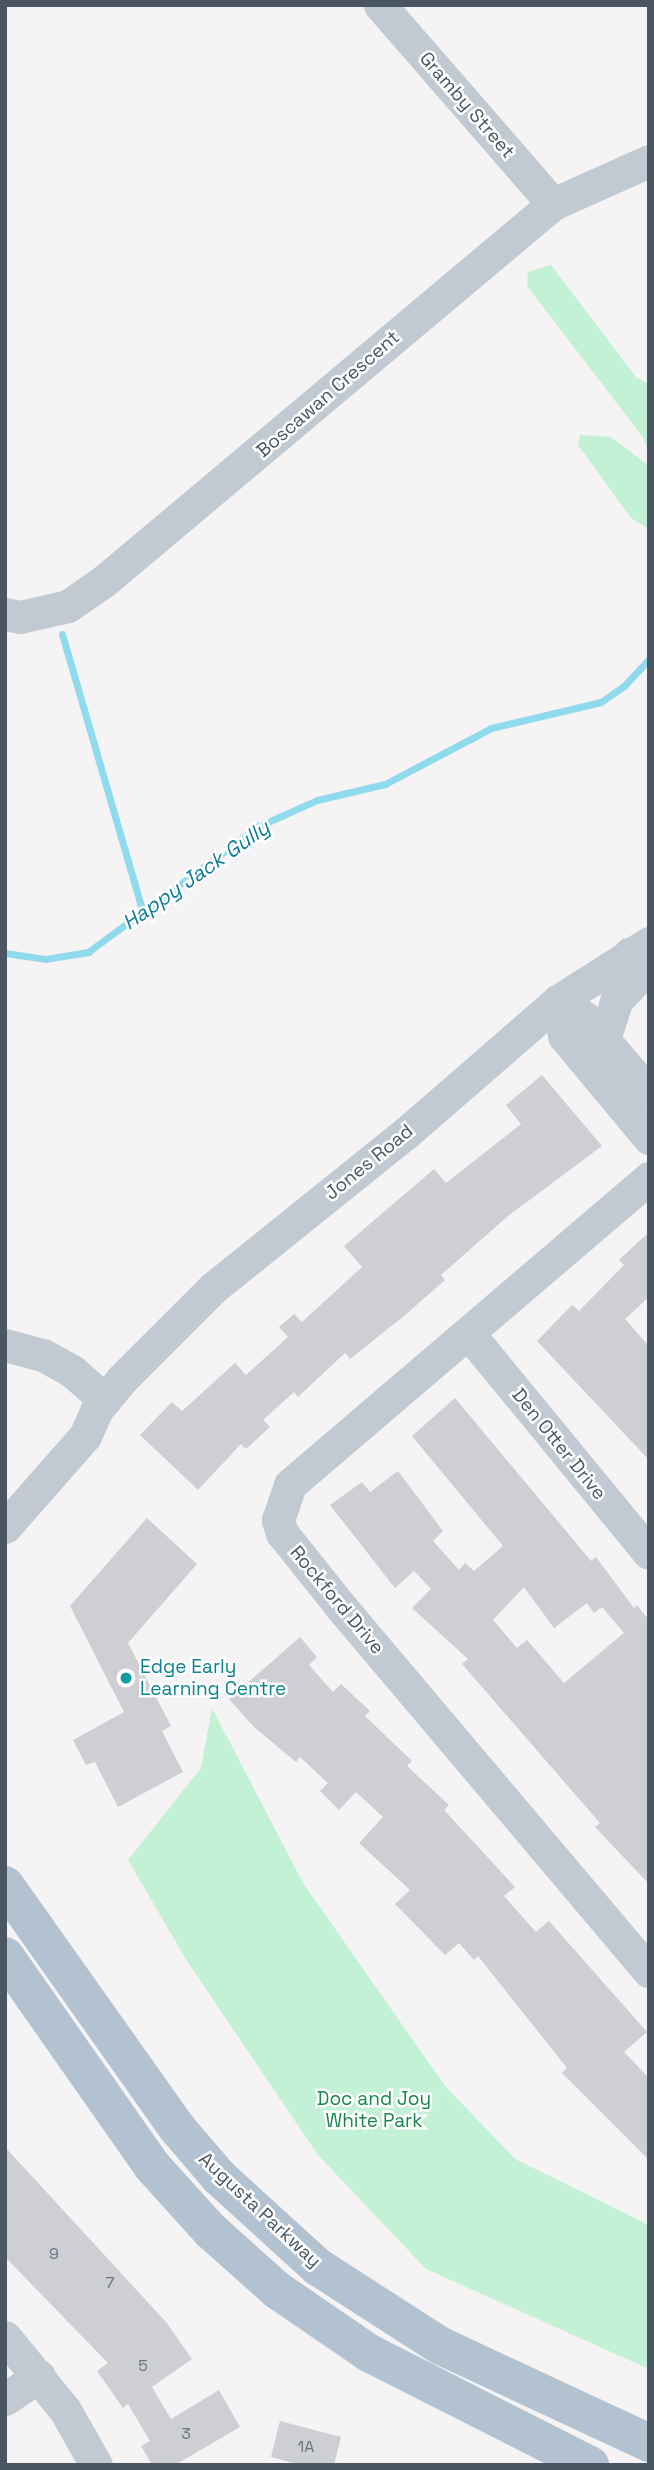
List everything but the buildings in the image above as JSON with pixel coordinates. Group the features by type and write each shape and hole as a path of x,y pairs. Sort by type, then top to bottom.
{"main road":[{"name":"Augusta Parkway","path":"5,1885 178,2129 219,2177 318,2267 439,2345 649,2443"},
{"path":"5,1956 152,2166 211,2231 278,2290 369,2353 590,2465"}],"street":[{"name":"Gramby Street","path":"380,5 554,204"},
{"name":"Boscawan Crescent","path":"5,614 20,617 68,606 104,581 554,204 649,161"},
{"name":"Jones Road","path":"5,1494 69,1423 101,1404 213,1289 458,1090 558,1001 639,948"},
{"path":"604,1039 616,1001 634,982 639,948"},
{"path":"558,1001 585,1018 649,1093"},
{"path":"558,1001 564,1036 649,1138"},
{"name":"Rockford Drive","path":"649,1178 290,1485 280,1508 282,1533 649,1971"},
{"name":"Den Otter Drive","path":"468,1334 649,1553"},
{"path":"5,1345 43,1355 72,1371 101,1404"},
{"name":"Jones Road","path":"5,1527 85,1436 101,1404"},
{"path":"5,2337 39,2376 96,2465"},
{"path":"5,2399 39,2376"}],"green space":[{"path":"551,265 636,377 649,384 649,452 642,436 527,286 528,272"},
{"path":"580,435 611,437 649,466 649,529 631,518 578,445"},
{"name":"Doc and Joy White Park","path":"212,1708 303,1883 445,2086 515,2159 649,2225 649,2369 426,2269 318,2155 187,1961 128,1860 201,1768"}],"waterway":[{"path":"62,634 143,913"},
{"name":"Happy Jack Gully","path":"5,953 45,959 88,952 259,826 317,800 385,784 491,728 601,702 624,686 649,659"}],"place":[{"name":"Edge Early Learning Centre","path":"126,1678"}]}
